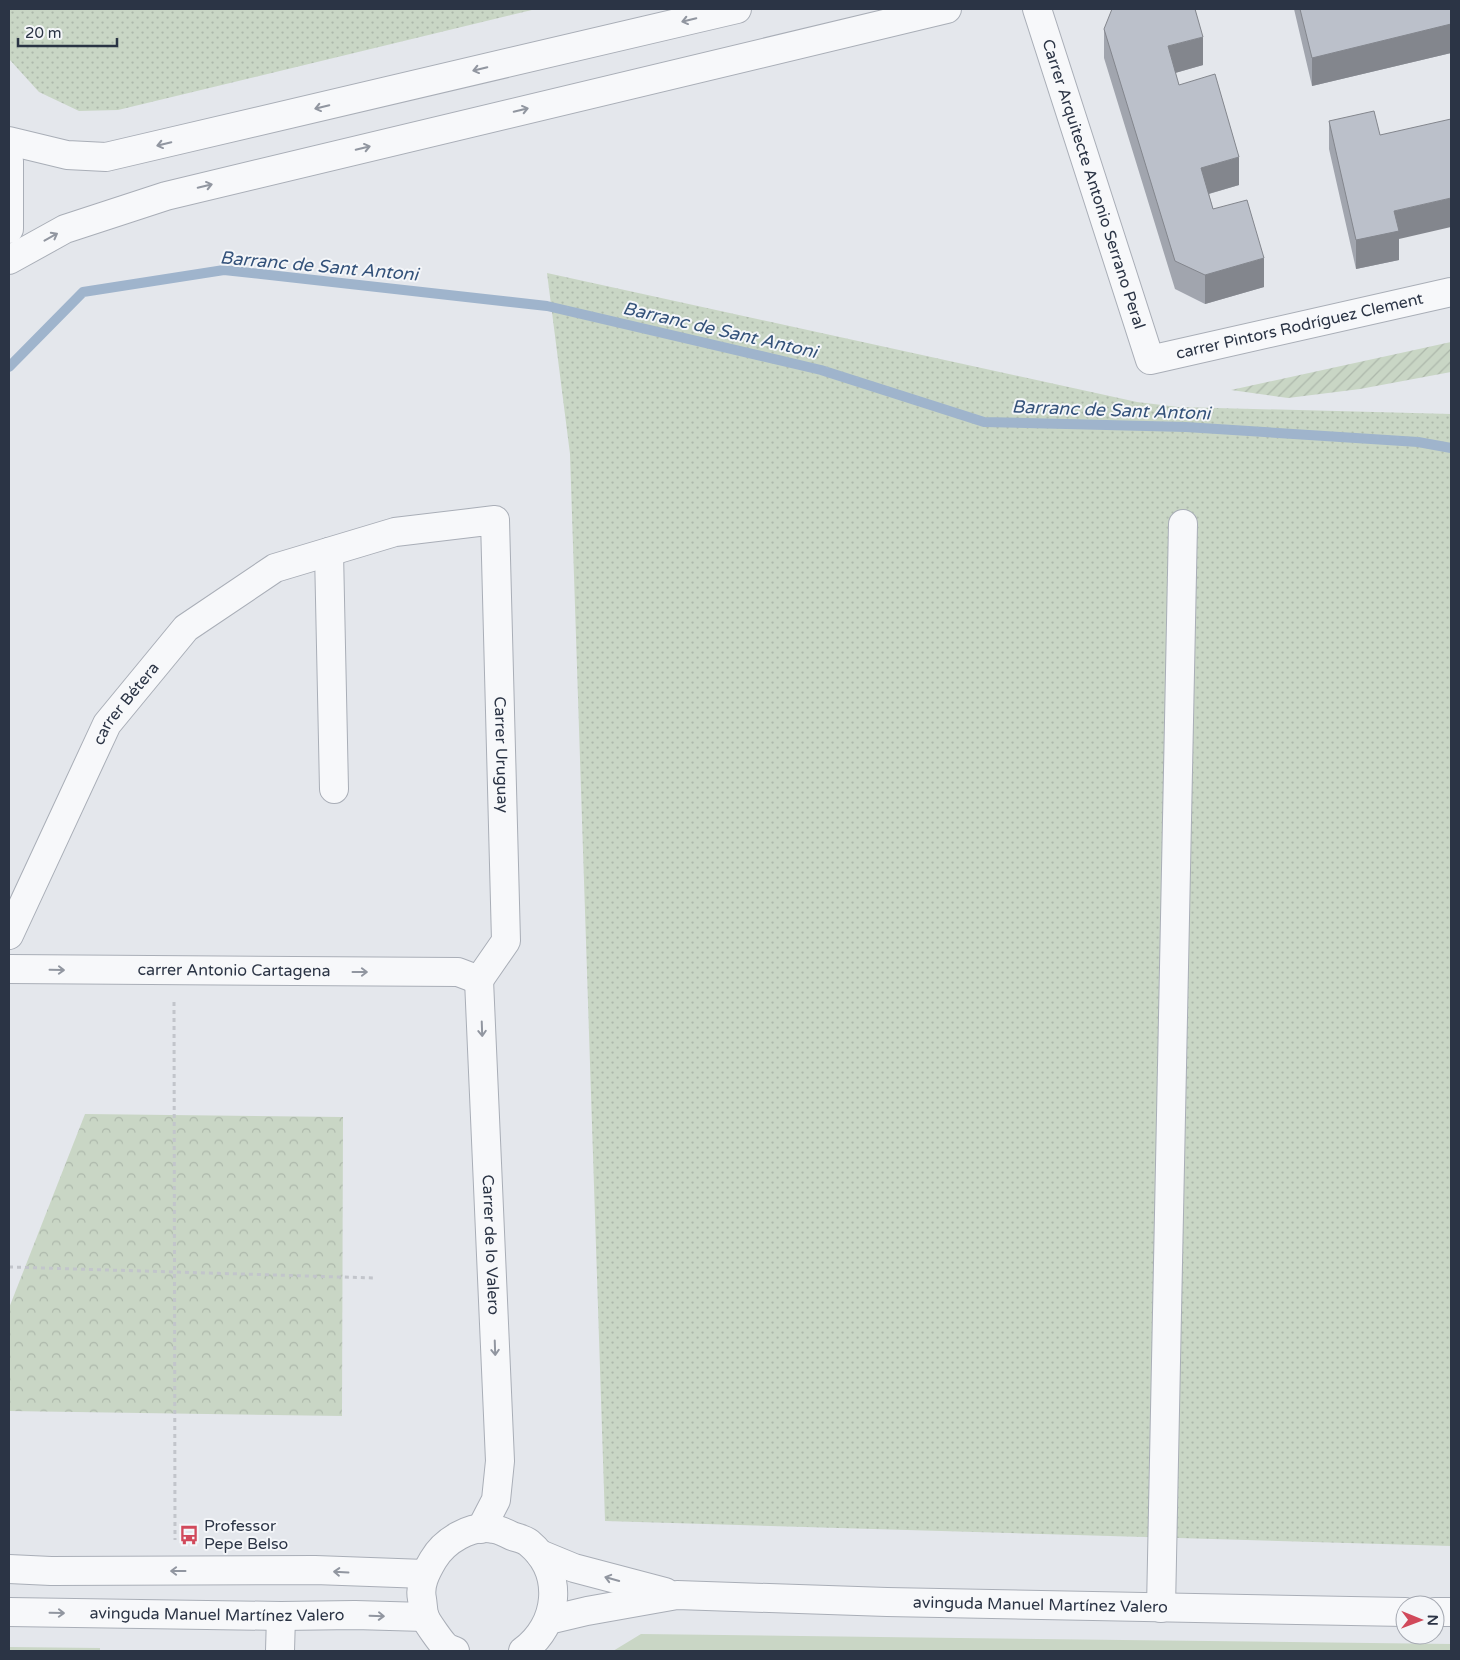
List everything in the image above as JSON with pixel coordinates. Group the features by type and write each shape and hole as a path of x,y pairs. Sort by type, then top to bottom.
{"street":[{"path":"9,141 66,155 106,157 736,9"},
{"path":"9,260 65,229 166,196 947,9"},
{"name":"Carrer Arquitecte Antonio Serrano Peral","path":"1037,9 1150,360"},
{"path":"9,161 9,229"},
{"name":"carrer Pintors Rodríguez Clement","path":"1150,360 1451,292"},
{"name":"carrer Bétera","path":"9,935 107,724 186,628 275,568 394,532 495,520"},
{"name":"Carrer Uruguay","path":"469,976 506,941 495,520"},
{"path":"1161,1608 1183,524"},
{"path":"330,552 334,789"},
{"name":"carrer Antonio Cartagena","path":"9,969 469,976"},
{"name":"Carrer de lo Valero","path":"469,976 500,1461 496,1500 481,1529"},
{"path":"455,1651 445,1647 425,1617 421,1594 425,1574 439,1549 458,1535 493,1528 527,1542 540,1554 547,1566 553,1584 553,1606 549,1620 536,1640 523,1651"},
{"name":"avinguda Manuel Martínez Valero","path":"540,1554 583,1570 677,1595"},
{"path":"9,1569 51,1571 315,1570 425,1574"},
{"name":"avinguda Manuel Martínez Valero","path":"549,1620 587,1611 677,1595 877,1602 1395,1612"},
{"name":"avinguda Manuel Martínez Valero","path":"9,1612 425,1617"},
{"path":"280,1651 281,1616"}],"path":[{"path":"173,971 175,1571"},
{"path":"9,1267 374,1278"}],"green space":[{"path":"9,9 536,9 118,110 79,111 39,92 9,59"},
{"path":"547,273 1137,402 1178,407 1451,414 1451,1546 605,1521 570,454"},
{"path":"1451,342 1451,372 1360,389 1288,398 1231,390"},
{"path":"85,1114 343,1117 342,1416 9,1411 9,1308"},
{"path":"641,1634 1395,1643 1395,1645 1451,1644 1451,1651 613,1651"},
{"path":"9,1647 100,1648 100,1651 9,1651"}],"building":[{"path":"1112,9 1195,9 1203,37 1168,46 1179,85 1215,74 1239,157 1201,168 1213,209 1247,200 1264,258 1205,275 1175,261 1104,29"},
{"path":"1300,9 1451,9 1451,24 1312,58"},
{"path":"1374,111 1380,135 1451,119 1451,198 1394,211 1399,231 1356,240 1329,121"}],"waterway":[{"name":"Barranc de Sant Antoni","path":"9,367 83,292 224,270 547,306 821,370 984,422 1186,427 1418,442 1451,448"}],"place":[{"name":"Professor Pepe Belso","path":"189,1535"}]}
